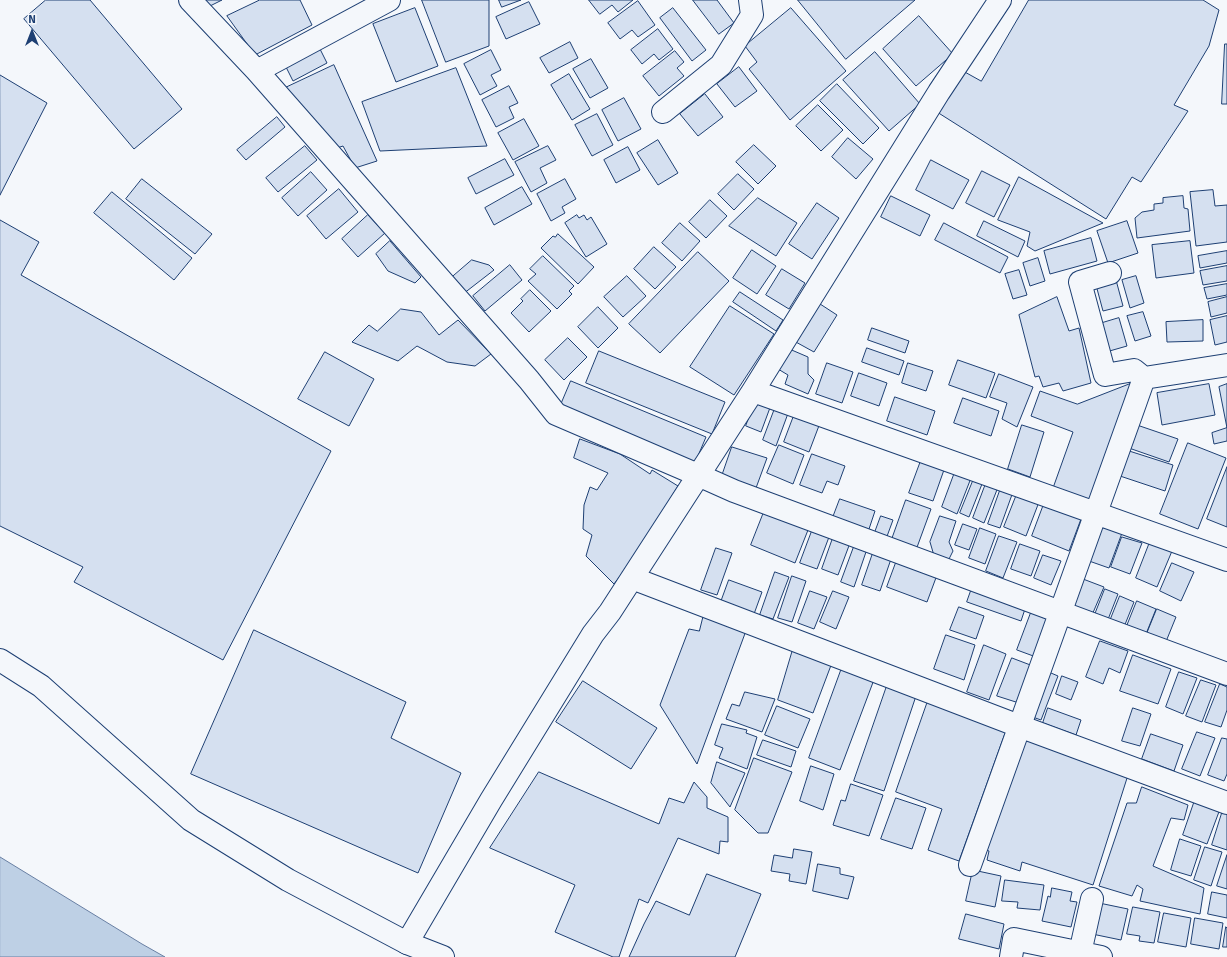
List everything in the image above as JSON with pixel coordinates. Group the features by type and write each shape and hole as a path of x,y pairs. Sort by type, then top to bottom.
{"street":[{"path":"190,0 257,72 524,374 556,414 734,491 1227,674"},
{"path":"257,72 389,0"},
{"path":"663,112 721,65 752,15 750,0"},
{"path":"407,943 491,800 593,634 610,612 753,391 939,92 1000,0"},
{"path":"1110,273 1080,282 1105,375 1134,370 1144,378 1227,365"},
{"path":"970,866 1019,726 1097,514 1144,378"},
{"path":"753,391 1227,560"},
{"path":"632,578 1019,726 1227,803"},
{"path":"0,660 41,686 192,820 288,880 407,943 443,957"},
{"path":"1011,957 1014,939 1090,955 1092,899"}],"water":[{"path":"0,857 142,944 165,957 0,957"}],"building":[{"path":"46,0 90,0 182,109 134,149 24,19"},
{"path":"203,0 222,0 208,7"},
{"path":"260,0 300,0 312,25 255,55 227,16"},
{"path":"422,0 489,0 489,46 446,62"},
{"path":"499,0 521,0 502,7"},
{"path":"589,0 633,0 618,12 612,5 600,14"},
{"path":"693,0 717,0 734,23 719,34"},
{"path":"798,0 915,0 846,59"},
{"path":"1029,0 1203,0 1219,10 1209,46 1174,105 1188,111 1141,182 1132,177 1106,219 937,112 963,71 981,81"},
{"path":"638,1 655,25 638,37 632,30 620,39 608,23"},
{"path":"529,2 540,24 506,39 496,17"},
{"path":"415,8 438,66 396,82 373,24"},
{"path":"673,8 706,50 692,61 660,18"},
{"path":"791,8 846,71 790,120 749,69 757,62 745,46"},
{"path":"919,16 953,54 916,86 883,49"},
{"path":"658,29 673,49 659,60 654,54 642,64 631,50"},
{"path":"570,42 578,58 549,73 540,58"},
{"path":"1225,44 1227,44 1227,104 1222,104"},
{"path":"318,45 327,63 293,81 284,63"},
{"path":"491,50 501,70 491,75 497,86 480,95 464,64"},
{"path":"675,51 684,62 677,68 684,76 659,96 643,76"},
{"path":"875,52 920,104 889,131 843,80"},
{"path":"591,59 608,88 590,98 573,69"},
{"path":"334,65 377,161 355,168 343,146 334,149 283,89"},
{"path":"739,67 757,91 735,107 717,84"},
{"path":"456,68 487,146 380,151 362,102"},
{"path":"569,74 590,109 572,120 551,85"},
{"path":"0,75 47,103 0,195"},
{"path":"837,84 879,128 863,144 820,101"},
{"path":"509,86 518,103 509,107 514,118 496,127 482,100"},
{"path":"705,94 723,117 698,136 680,114"},
{"path":"624,98 641,129 618,141 602,110"},
{"path":"818,105 843,130 821,151 796,126"},
{"path":"597,114 613,145 592,156 575,125"},
{"path":"277,117 285,127 246,160 237,150"},
{"path":"524,119 539,146 513,160 498,133"},
{"path":"848,138 873,159 856,179 832,157"},
{"path":"658,140 678,173 658,185 637,153"},
{"path":"754,145 776,166 758,184 736,162"},
{"path":"305,146 317,160 278,192 266,178"},
{"path":"548,146 556,160 540,168 547,183 531,192 515,162"},
{"path":"628,147 640,170 616,183 604,160"},
{"path":"505,159 514,175 476,194 468,178"},
{"path":"931,160 969,180 953,209 916,190"},
{"path":"982,171 1010,185 994,217 966,203"},
{"path":"311,172 327,190 298,216 282,198"},
{"path":"738,174 754,189 734,210 718,194"},
{"path":"1019,177 1103,223 1035,251 1027,246 1030,232 998,220"},
{"path":"142,179 212,234 195,254 126,199"},
{"path":"565,179 576,199 562,207 565,213 551,221 537,194"},
{"path":"522,187 532,204 494,225 485,208"},
{"path":"339,189 358,212 326,239 307,216"},
{"path":"1213,190 1215,206 1227,205 1227,242 1196,246 1190,192"},
{"path":"112,192 192,258 174,280 94,213"},
{"path":"891,196 930,215 920,236 881,217"},
{"path":"1183,196 1184,208 1188,209 1190,231 1137,238 1135,218 1142,212 1154,210 1154,204 1163,203 1163,198"},
{"path":"758,198 797,223 776,256 729,226"},
{"path":"710,200 727,216 706,238 689,222"},
{"path":"817,203 839,218 812,259 789,244"},
{"path":"368,215 385,233 358,257 342,239"},
{"path":"577,215 579,218 584,215 587,220 591,217 607,244 586,257 565,223"},
{"path":"0,220 39,242 21,275 331,451 223,660 74,582 83,567 0,526"},
{"path":"984,221 1025,241 1018,257 977,236"},
{"path":"1127,221 1138,253 1108,263 1097,231"},
{"path":"680,223 700,241 682,261 662,243"},
{"path":"944,223 1008,257 1000,273 935,240"},
{"path":"558,234 594,267 578,284 541,248 553,236 555,237"},
{"path":"1091,238 1097,261 1050,274 1044,251"},
{"path":"390,241 421,277 415,283 388,271 376,254"},
{"path":"1190,241 1194,273 1156,278 1152,245"},
{"path":"654,247 676,267 655,289 634,269"},
{"path":"752,250 776,266 757,294 733,278"},
{"path":"1227,251 1227,263 1200,268 1198,256"},
{"path":"698,252 729,281 660,353 629,324"},
{"path":"543,256 574,286 569,291 572,294 557,309 528,281 536,274 530,269"},
{"path":"1038,258 1045,281 1030,286 1023,263"},
{"path":"472,260 489,265 494,270 463,294 450,279"},
{"path":"510,265 522,280 485,311 473,296"},
{"path":"1227,266 1227,281 1203,285 1200,271"},
{"path":"782,269 805,283 789,309 766,295"},
{"path":"1019,270 1027,295 1013,299 1005,274"},
{"path":"627,276 646,296 623,317 604,297"},
{"path":"1136,276 1144,303 1130,308 1122,280"},
{"path":"1116,280 1123,306 1103,311 1096,285"},
{"path":"1227,284 1227,295 1207,299 1204,288"},
{"path":"530,290 551,311 529,332 511,313 523,301 521,299"},
{"path":"740,292 783,320 776,331 733,302"},
{"path":"1057,297 1069,331 1079,328 1091,383 1063,391 1059,383 1043,387 1039,376 1035,377 1019,315"},
{"path":"1227,297 1227,313 1211,317 1208,302"},
{"path":"817,302 837,315 814,352 794,341"},
{"path":"730,306 774,334 734,395 690,367"},
{"path":"598,307 618,328 598,348 578,327"},
{"path":"401,309 421,312 439,335 458,320 491,354 475,366 447,362 417,346 398,361 352,342 369,325 377,331"},
{"path":"1143,312 1151,336 1135,341 1127,316"},
{"path":"1227,316 1227,342 1215,345 1210,320"},
{"path":"1119,318 1127,346 1106,352 1099,324"},
{"path":"1203,320 1203,341 1167,342 1166,322"},
{"path":"872,328 909,341 905,353 868,340"},
{"path":"568,338 587,357 564,380 545,360"},
{"path":"787,348 808,357 808,374 814,380 808,394 785,384 788,375 778,369"},
{"path":"867,348 904,361 899,375 862,362"},
{"path":"599,351 725,402 712,434 586,383"},
{"path":"325,352 374,379 349,426 298,399"},
{"path":"958,360 995,373 986,398 949,385"},
{"path":"827,363 853,372 842,403 816,394"},
{"path":"908,363 933,371 926,391 902,383"},
{"path":"859,373 887,383 879,406 851,396"},
{"path":"999,374 1033,387 1017,427 1002,419 1007,403 990,397"},
{"path":"571,381 706,437 692,470 557,414"},
{"path":"1135,382 1095,504 1053,488 1073,432 1031,416 1040,391 1077,404"},
{"path":"1209,384 1215,415 1162,425 1157,393"},
{"path":"1227,384 1227,428 1219,387"},
{"path":"895,397 935,411 927,435 887,421"},
{"path":"963,398 999,411 991,436 954,423"},
{"path":"756,400 771,405 761,432 746,426"},
{"path":"777,403 790,408 776,446 763,440"},
{"path":"795,413 820,423 809,452 784,442"},
{"path":"1134,424 1178,439 1169,462 1126,447"},
{"path":"1022,425 1044,432 1030,477 1008,469"},
{"path":"1227,428 1227,441 1214,444 1212,433"},
{"path":"580,439 620,454 650,474 652,470 678,486 634,558 614,584 586,556 592,535 583,529 584,505 590,487 597,490 608,473 574,458"},
{"path":"1188,443 1226,458 1198,529 1160,514"},
{"path":"779,445 804,455 793,484 767,473"},
{"path":"732,447 767,458 756,488 722,476"},
{"path":"1126,450 1173,465 1165,491 1117,475"},
{"path":"812,454 845,466 838,485 827,481 822,493 800,485"},
{"path":"922,458 945,467 933,501 909,493"},
{"path":"1227,467 1227,527 1207,519"},
{"path":"955,472 971,478 957,514 942,507"},
{"path":"988,478 1000,482 984,523 973,518"},
{"path":"973,481 982,484 969,517 960,513"},
{"path":"1002,485 1014,489 1000,528 988,524"},
{"path":"1017,494 1039,502 1026,536 1004,527"},
{"path":"840,499 875,511 868,532 832,520"},
{"path":"906,500 931,509 916,550 891,542"},
{"path":"1044,504 1081,519 1069,551 1032,536"},
{"path":"764,512 808,530 795,563 751,545"},
{"path":"881,516 893,520 886,539 874,535"},
{"path":"940,516 956,521 949,542 953,551 947,563 935,559 930,542"},
{"path":"963,524 977,529 969,550 955,545"},
{"path":"1101,526 1122,533 1109,568 1089,561"},
{"path":"980,528 996,534 985,564 969,558"},
{"path":"812,531 829,537 817,569 800,563"},
{"path":"999,536 1017,542 1003,578 986,571"},
{"path":"1122,537 1142,543 1130,574 1111,567"},
{"path":"833,538 850,543 838,575 822,569"},
{"path":"1150,542 1172,551 1157,587 1136,578"},
{"path":"855,544 867,549 854,587 841,582"},
{"path":"1020,544 1040,551 1031,576 1011,569"},
{"path":"716,548 732,553 717,595 701,590"},
{"path":"873,553 891,559 880,591 862,585"},
{"path":"1043,555 1061,561 1051,585 1034,578"},
{"path":"897,560 937,575 927,602 887,587"},
{"path":"1172,563 1194,572 1181,601 1160,591"},
{"path":"775,572 789,577 773,619 760,615"},
{"path":"792,576 806,581 792,622 778,618"},
{"path":"1083,579 1104,587 1092,615 1072,607"},
{"path":"729,580 762,592 754,614 721,602"},
{"path":"972,588 1026,606 1021,621 967,602"},
{"path":"1105,589 1118,594 1107,622 1094,617"},
{"path":"810,591 827,597 814,629 798,623"},
{"path":"833,591 849,597 836,629 820,622"},
{"path":"1120,596 1134,602 1124,627 1110,621"},
{"path":"1137,601 1156,609 1146,634 1127,626"},
{"path":"959,607 984,616 976,639 950,630"},
{"path":"1157,609 1176,617 1165,644 1146,636"},
{"path":"1032,610 1051,617 1036,657 1017,650"},
{"path":"704,614 747,628 697,764 660,705 689,629 699,631"},
{"path":"254,630 406,702 391,738 461,773 418,873 191,774"},
{"path":"946,635 975,645 964,680 934,669"},
{"path":"1100,641 1128,651 1120,673 1109,668 1103,684 1086,677"},
{"path":"984,645 1006,654 989,700 967,692"},
{"path":"794,646 833,660 813,713 778,700"},
{"path":"1133,655 1171,669 1158,704 1120,691"},
{"path":"1012,658 1033,666 1019,703 997,696"},
{"path":"843,665 875,677 840,770 809,758"},
{"path":"1044,670 1058,676 1041,720 1027,715"},
{"path":"1179,672 1197,678 1183,714 1166,707"},
{"path":"1062,676 1078,682 1071,700 1056,694"},
{"path":"1201,680 1216,685 1202,722 1186,716"},
{"path":"583,681 657,728 631,769 556,722"},
{"path":"888,683 917,693 884,791 854,781"},
{"path":"1220,684 1227,687 1227,710 1221,727 1205,722"},
{"path":"745,692 775,699 762,732 726,719 732,704 739,706"},
{"path":"929,698 1008,725 959,861 928,850 942,809 896,792"},
{"path":"777,706 810,719 798,748 765,735"},
{"path":"1048,708 1081,720 1076,735 1043,723"},
{"path":"1133,708 1151,714 1140,746 1122,741"},
{"path":"722,724 747,730 746,733 757,737 747,769 719,758 723,748 715,745"},
{"path":"1197,732 1215,738 1200,776 1182,769"},
{"path":"1151,734 1183,745 1174,771 1142,759"},
{"path":"1028,736 1128,775 1093,885 1022,862 1020,871 987,860 989,851 981,848"},
{"path":"1222,738 1227,739 1227,774 1224,781 1208,775"},
{"path":"763,740 796,751 791,767 757,755"},
{"path":"754,758 792,772 768,833 758,833 735,810"},
{"path":"717,762 745,773 730,807 711,783"},
{"path":"811,766 834,774 823,810 800,801"},
{"path":"539,772 659,824 669,798 684,803 694,782 707,797 707,808 728,817 728,842 720,841 719,854 678,838 648,903 639,899 619,957 613,957 555,932 575,885 490,848"},
{"path":"851,784 883,795 869,836 833,825 841,800 845,801"},
{"path":"1142,787 1188,805 1184,820 1171,818 1153,866 1204,888 1200,914 1140,901 1143,889 1137,885 1132,896 1099,886 1127,803 1136,803"},
{"path":"896,798 926,808 912,849 881,839"},
{"path":"1195,800 1220,809 1207,844 1183,835"},
{"path":"1223,810 1227,811 1227,850 1212,845"},
{"path":"1180,839 1201,846 1191,876 1171,870"},
{"path":"1205,847 1222,852 1211,886 1194,880"},
{"path":"794,849 812,852 806,884 789,881 790,874 771,871 774,855 792,858"},
{"path":"1227,855 1227,889 1217,886"},
{"path":"818,864 840,868 840,874 854,877 848,899 813,891"},
{"path":"973,870 1001,876 995,907 966,901"},
{"path":"707,874 761,894 735,957 629,957 656,901 689,915"},
{"path":"1005,880 1044,885 1040,910 1017,908 1018,902 1002,901"},
{"path":"1052,888 1072,892 1070,901 1077,902 1071,927 1042,921 1048,896 1050,897"},
{"path":"1212,892 1227,895 1227,918 1208,914"},
{"path":"1099,903 1128,909 1121,940 1092,934"},
{"path":"1133,907 1160,912 1154,943 1139,941 1140,936 1127,934"},
{"path":"1164,913 1191,918 1186,947 1158,942"},
{"path":"966,914 1004,924 999,949 959,939"},
{"path":"1195,918 1223,923 1219,949 1191,944"},
{"path":"1226,927 1227,947 1223,947"}]}
